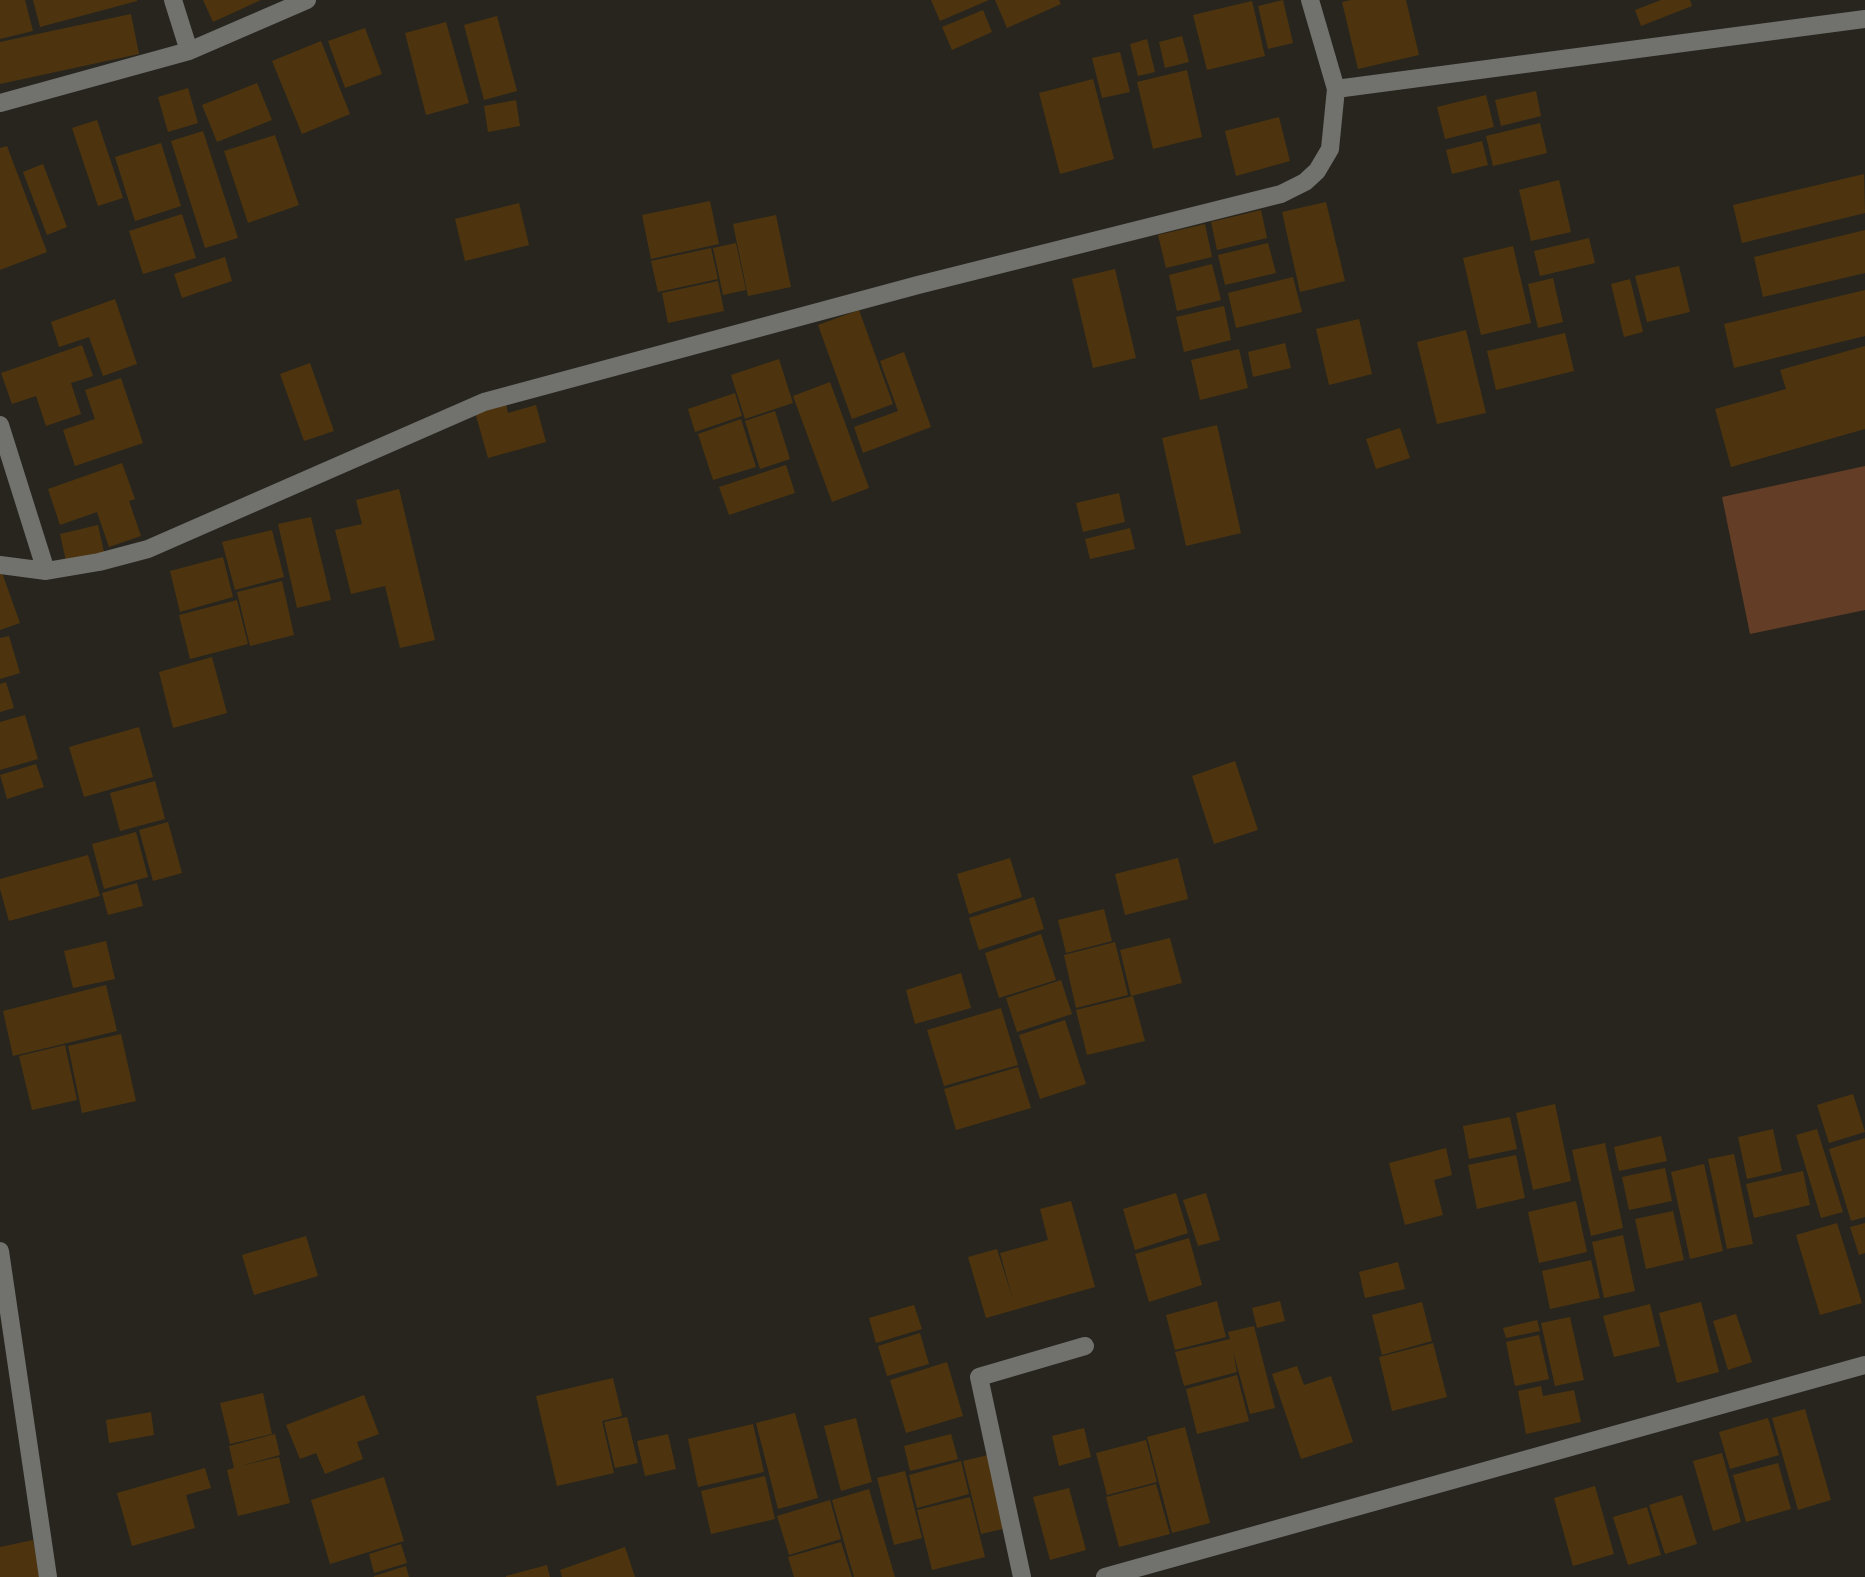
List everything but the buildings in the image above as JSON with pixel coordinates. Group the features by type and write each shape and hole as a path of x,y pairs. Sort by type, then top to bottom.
{"street":[{"path":"173,0 190,51"},
{"path":"0,103 190,51 307,0"},
{"path":"0,565 46,571 99,562 148,549 484,402 918,285 1281,194 1305,183 1317,171 1330,149 1336,89 1310,0"},
{"path":"1336,89 1865,19"},
{"path":"0,425 46,571"},
{"path":"0,1251 48,1577"},
{"path":"1022,1577 979,1377 1085,1346"},
{"path":"1105,1577 1865,1365"}],"shaded area":[{"path":"1865,466 1865,610 1750,634 1722,497"}]}
